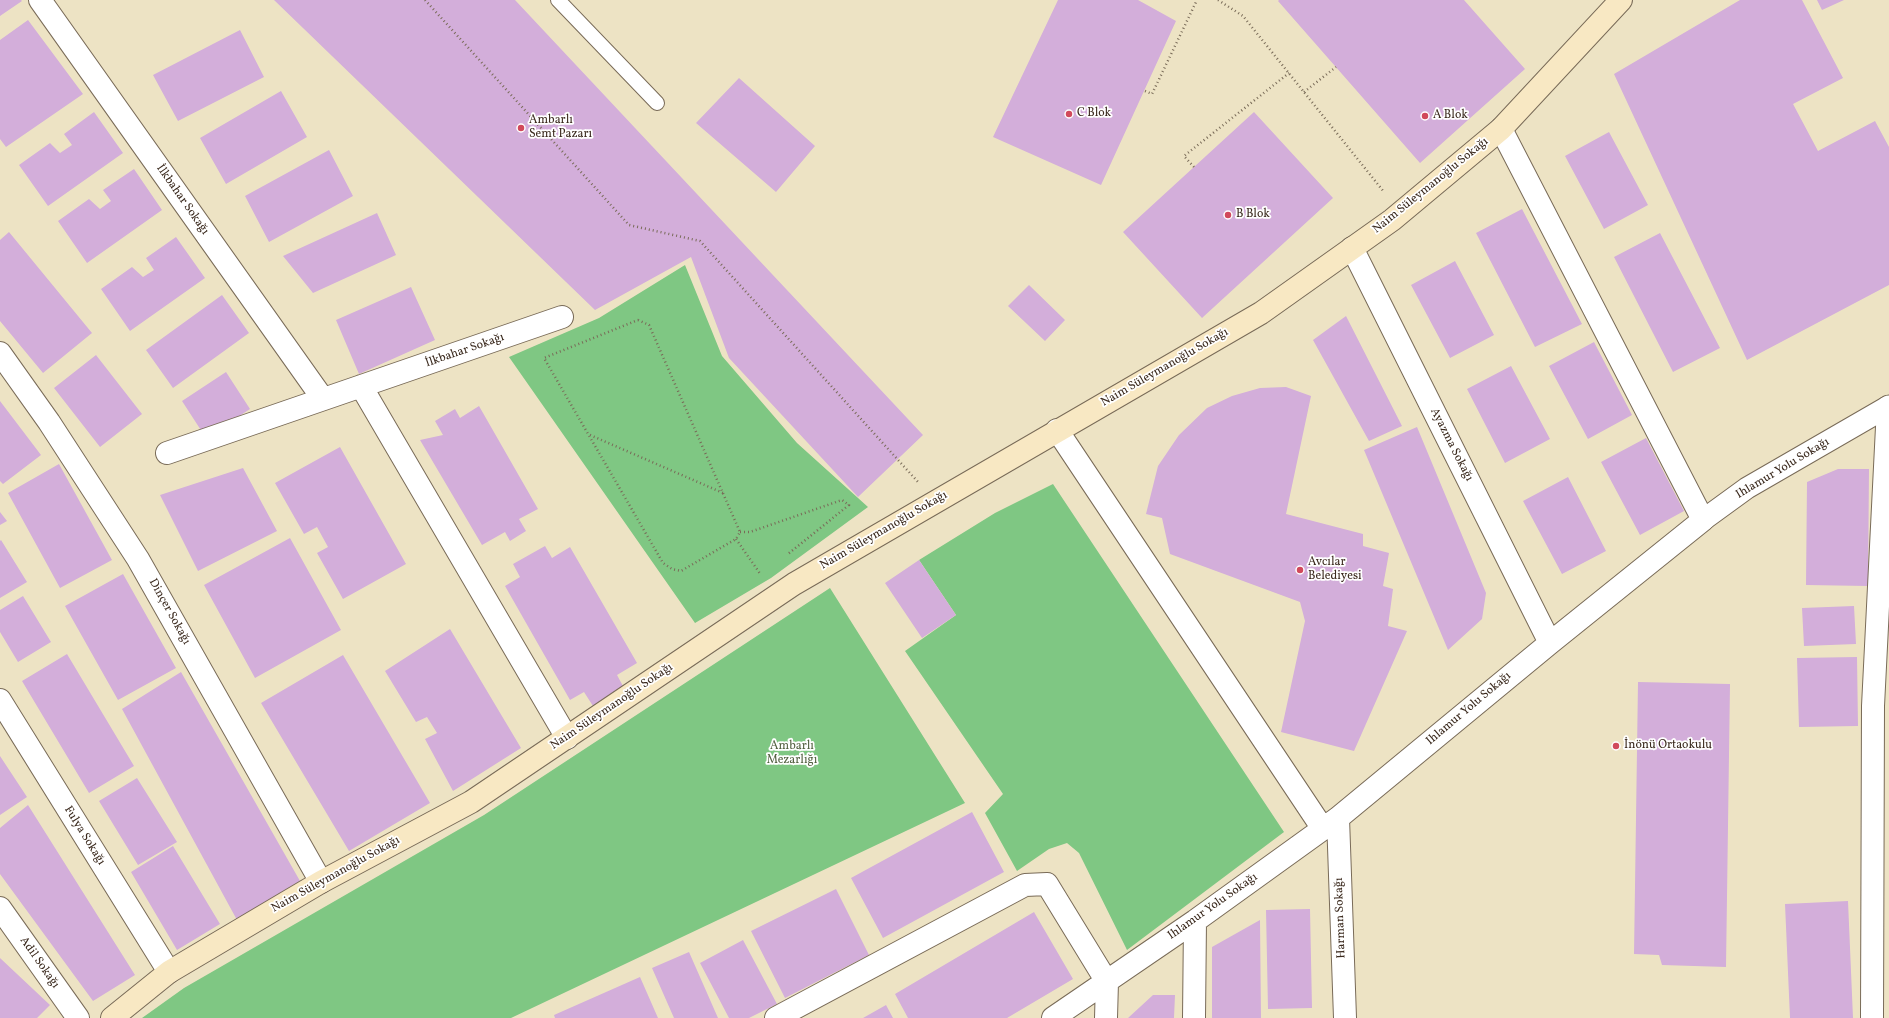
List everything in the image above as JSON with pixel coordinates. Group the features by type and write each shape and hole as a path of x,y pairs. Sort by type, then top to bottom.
{"main road":[{"name":"Naim Süleymanoğlu Sokağı","path":"112,1018 169,972 321,882 472,802 794,584 1261,313 1392,220 1501,129 1621,0"}],"street":[{"name":"İlkbahar Sokağı","path":"40,0 323,399"},
{"path":"1501,129 1703,520"},
{"name":"Ayazma Sokağı","path":"1352,248 1550,643"},
{"name":"İlkbahar Sokağı","path":"167,453 562,317"},
{"name":"Dinçer Sokağı","path":"0,353 49,422 138,559 321,882"},
{"path":"361,386 567,738"},
{"path":"1872,1018 1888,407"},
{"name":"Ihlamur Yolu Sokağı","path":"1053,1018 1195,922 1330,823 1703,520 1747,488 1888,407"},
{"path":"1057,430 1330,823"},
{"name":"Fulya Sokağı","path":"0,700 169,972"},
{"name":"Harman Sokağı","path":"1330,823 1345,1018"},
{"path":"776,1018 1025,885 1047,884 1107,982 1106,1018"},
{"name":"Adil Sokağı","path":"0,908 78,1018"},
{"path":"1194,1018 1195,922"}],"lane":[{"path":"558,0 657,103"}],"path":[{"path":"425,0 629,225 700,241 936,501"},
{"path":"1145,90 1152,94 1197,0"},
{"path":"1218,0 1243,16 1382,189"},
{"path":"1304,92 1336,67"},
{"path":"1194,167 1184,156 1289,73"},
{"path":"638,320 649,325 740,532 736,539 681,571 672,569 664,563 544,358 638,320"},
{"path":"590,435 723,494"},
{"path":"740,532 750,532 842,500 849,505 783,558"},
{"path":"736,539 765,581"}],"green space":[{"path":"685,265 722,356 797,443 868,507 771,578 695,623 509,357 599,318"},
{"path":"1053,484 1284,832 1127,950 1079,853 1067,843 1049,849 1017,871 985,813 1003,794 905,651 956,615 919,560 995,513"},
{"name":"Ambarlı Mezarlığı","path":"830,588 965,803 511,1018 142,1018 184,988 484,815"}],"building":[{"path":"0,0 21,0 22,1 0,16"},
{"name":"Ambarlı Semt Pazarı","path":"274,0 515,0 923,435 858,497 729,358 691,257 595,310"},
{"name":"C Blok","path":"1058,0 1138,0 1176,21 1101,185 993,137"},
{"name":"A Blok","path":"1464,0 1525,69 1420,163 1278,1"},
{"path":"1740,0 1802,0 1843,78 1793,104 1818,151 1875,121 1889,147 1889,285 1747,360 1614,74"},
{"path":"1817,0 1844,0 1822,10"},
{"path":"28,20 83,94 6,147 0,139 0,40"},
{"path":"240,30 264,77 178,121 153,75"},
{"path":"739,78 815,146 776,192 696,123"},
{"path":"281,91 307,137 226,184 200,138"},
{"path":"94,112 123,153 48,206 19,165 50,143 60,153 72,145 64,134"},
{"name":"B Blok","path":"1254,112 1333,198 1202,318 1123,232"},
{"path":"1609,132 1648,205 1604,229 1565,156"},
{"path":"329,150 353,196 269,242 245,196"},
{"path":"134,169 162,210 87,263 58,221 89,199 100,209 111,201 103,190"},
{"path":"1522,209 1582,324 1535,347 1476,233"},
{"path":"377,213 396,255 313,293 283,256"},
{"path":"9,232 92,333 43,373 0,321 0,240"},
{"path":"1660,233 1720,348 1673,372 1614,257"},
{"path":"176,237 205,278 130,331 101,289 132,267 143,277 154,270 146,258"},
{"path":"1455,261 1494,335 1450,358 1411,285"},
{"path":"1029,285 1065,320 1045,341 1008,306"},
{"path":"411,287 435,340 359,374 336,320"},
{"path":"222,295 249,333 173,388 146,350"},
{"path":"1346,316 1402,426 1369,441 1313,340"},
{"path":"1594,342 1632,415 1588,439 1549,366"},
{"path":"96,355 142,414 100,447 54,388"},
{"path":"1511,366 1550,439 1505,463 1467,389"},
{"path":"226,372 250,409 206,438 182,401"},
{"name":"Avcılar Belediyesi","path":"1286,387 1311,396 1286,514 1363,534 1363,546 1389,553 1383,586 1393,589 1388,626 1407,631 1354,751 1281,732 1305,621 1300,602 1170,554 1162,518 1146,514 1158,466 1179,435 1207,408 1232,396 1260,388"},
{"path":"0,401 41,455 3,484 0,481"},
{"path":"479,406 538,509 519,519 526,531 510,541 505,532 482,545 420,440 443,435 435,421 455,409 460,418"},
{"path":"1417,427 1486,593 1482,619 1448,650 1364,450"},
{"path":"1646,438 1684,511 1640,535 1601,462"},
{"path":"340,447 406,564 343,599 317,553 328,547 317,527 304,534 275,483"},
{"path":"59,464 112,560 60,588 8,493"},
{"path":"243,468 277,531 198,571 160,495"},
{"path":"1838,469 1869,469 1868,586 1806,585 1807,482"},
{"path":"1568,477 1606,551 1562,574 1523,501"},
{"path":"0,512 7,521 0,525"},
{"path":"290,538 341,630 255,678 204,585"},
{"path":"1,540 27,582 0,598 0,541"},
{"path":"545,546 552,558 570,547 637,663 617,675 624,688 593,706 584,692 570,700 505,586 520,577 513,564"},
{"path":"919,560 956,615 922,638 885,583"},
{"path":"123,574 176,668 118,700 65,606"},
{"path":"23,596 51,642 18,662 0,632 0,610"},
{"path":"1854,606 1856,644 1804,646 1802,608"},
{"path":"450,629 521,748 453,791 425,739 437,733 427,717 416,722 385,671"},
{"path":"67,654 134,766 89,793 22,681"},
{"path":"343,655 430,803 349,851 261,703"},
{"path":"1857,657 1858,726 1799,727 1797,658"},
{"path":"181,672 300,881 237,920 122,709"},
{"path":"1638,682 1730,684 1726,967 1662,965 1659,955 1634,954"},
{"path":"0,756 27,797 0,815"},
{"path":"137,778 177,842 138,865 99,801"},
{"path":"28,805 135,975 93,1001 0,874 0,828"},
{"path":"972,812 1004,872 883,938 851,878"},
{"path":"173,846 220,924 177,950 131,872"},
{"path":"836,889 869,955 785,998 751,931"},
{"path":"1848,901 1853,1018 1790,1018 1785,904"},
{"path":"1310,909 1312,1008 1268,1009 1266,910"},
{"path":"1034,912 1073,979 1007,1018 908,1018 895,994"},
{"path":"1260,920 1261,1018 1212,1018 1212,947"},
{"path":"743,940 777,1004 749,1018 729,1018 700,963"},
{"path":"689,952 718,1018 674,1018 652,968"},
{"path":"0,958 50,1005 37,1018 0,1018"},
{"path":"640,977 658,1018 555,1018 554,1015"},
{"path":"1153,995 1175,995 1174,1018 1128,1018"},
{"path":"886,1005 893,1018 863,1018"}],"place":[{"name":"C Blok","path":"1069,114"},
{"name":"A Blok","path":"1425,116"},
{"name":"Ambarlı Semt Pazarı","path":"521,128"},
{"name":"B Blok","path":"1228,215"},
{"name":"Avcılar Belediyesi","path":"1300,570"},
{"name":"İnönü Ortaokulu","path":"1616,746"}]}
